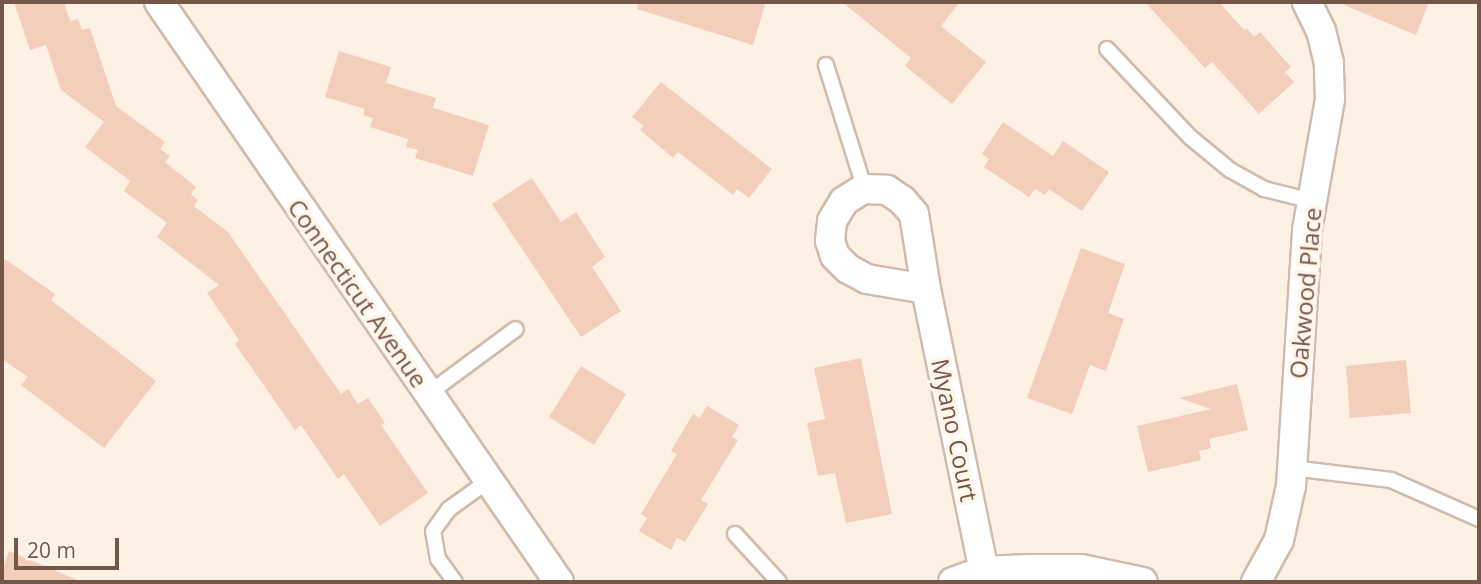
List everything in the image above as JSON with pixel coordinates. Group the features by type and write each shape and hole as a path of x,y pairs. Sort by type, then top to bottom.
{"street":[{"name":"Connecticut Avenue","path":"159,2 559,582"},
{"name":"Oakwood Place","path":"1256,582 1279,540 1292,468 1298,337 1307,230 1330,99 1329,64 1321,31 1307,2"},
{"name":"Myano Court","path":"865,190 887,190 902,200 914,215 926,289 985,570"},
{"path":"865,190 844,201 832,221 830,241 835,257 848,269 867,279 926,289"},
{"path":"953,582 985,570 1081,569 1143,582"}],"lane":[{"path":"1107,50 1190,137 1230,170 1264,189 1313,201"},
{"path":"826,65 865,190"},
{"path":"428,394 516,329"},
{"path":"1292,468 1391,480 1479,519"},
{"path":"455,582 438,559 433,531 449,509 488,481"},
{"path":"735,534 779,582"}],"building":[{"path":"14,2 64,2 70,21 78,19 82,30 90,28 116,106 165,142 160,149 170,156 165,162 196,187 191,194 198,200 194,206 228,232 341,394 348,389 358,404 368,398 385,423 381,425 428,493 380,526 344,474 338,479 301,425 295,430 235,344 239,340 207,293 219,285 157,237 167,223 124,191 130,181 85,147 104,122 61,90 46,45 30,50"},
{"path":"638,2 766,2 753,45 637,9"},
{"path":"842,2 960,2 941,26 986,62 952,104 905,66 911,58"},
{"path":"1145,2 1219,2 1244,30 1247,28 1254,37 1260,32 1291,67 1285,72 1294,82 1259,114 1212,62 1205,68"},
{"path":"1337,2 1429,2 1416,35"},
{"path":"339,51 391,67 386,83 436,98 433,108 489,125 473,176 415,158 418,150 406,147 408,139 370,127 373,118 363,115 365,109 325,97"},
{"path":"661,82 772,169 749,198 737,189 733,195 678,152 673,158 640,130 644,126 632,117"},
{"path":"1003,122 1053,156 1063,141 1109,172 1082,211 1049,189 1045,195 1035,189 1029,197 984,167 989,159 982,154"},
{"path":"532,178 561,222 576,212 605,257 592,267 621,311 581,337 492,204"},
{"path":"1081,248 1125,264 1108,313 1124,319 1106,371 1090,365 1072,414 1027,398"},
{"path":"2,257 55,294 51,300 156,381 104,448 21,385 28,377 2,359"},
{"path":"861,358 892,514 846,523 835,473 818,476 807,423 825,419 814,368"},
{"path":"1406,360 1411,413 1350,418 1346,366"},
{"path":"581,366 626,394 594,445 549,417"},
{"path":"1237,384 1248,430 1209,439 1211,448 1199,451 1201,460 1148,472 1137,426 1211,409 1179,398"},
{"path":"707,406 739,425 732,437 738,440 701,500 708,504 685,542 677,538 671,550 639,531 647,518 641,514 677,454 671,451 693,414 700,418"},
{"path":"9,551 82,582 2,582 2,571"}]}
